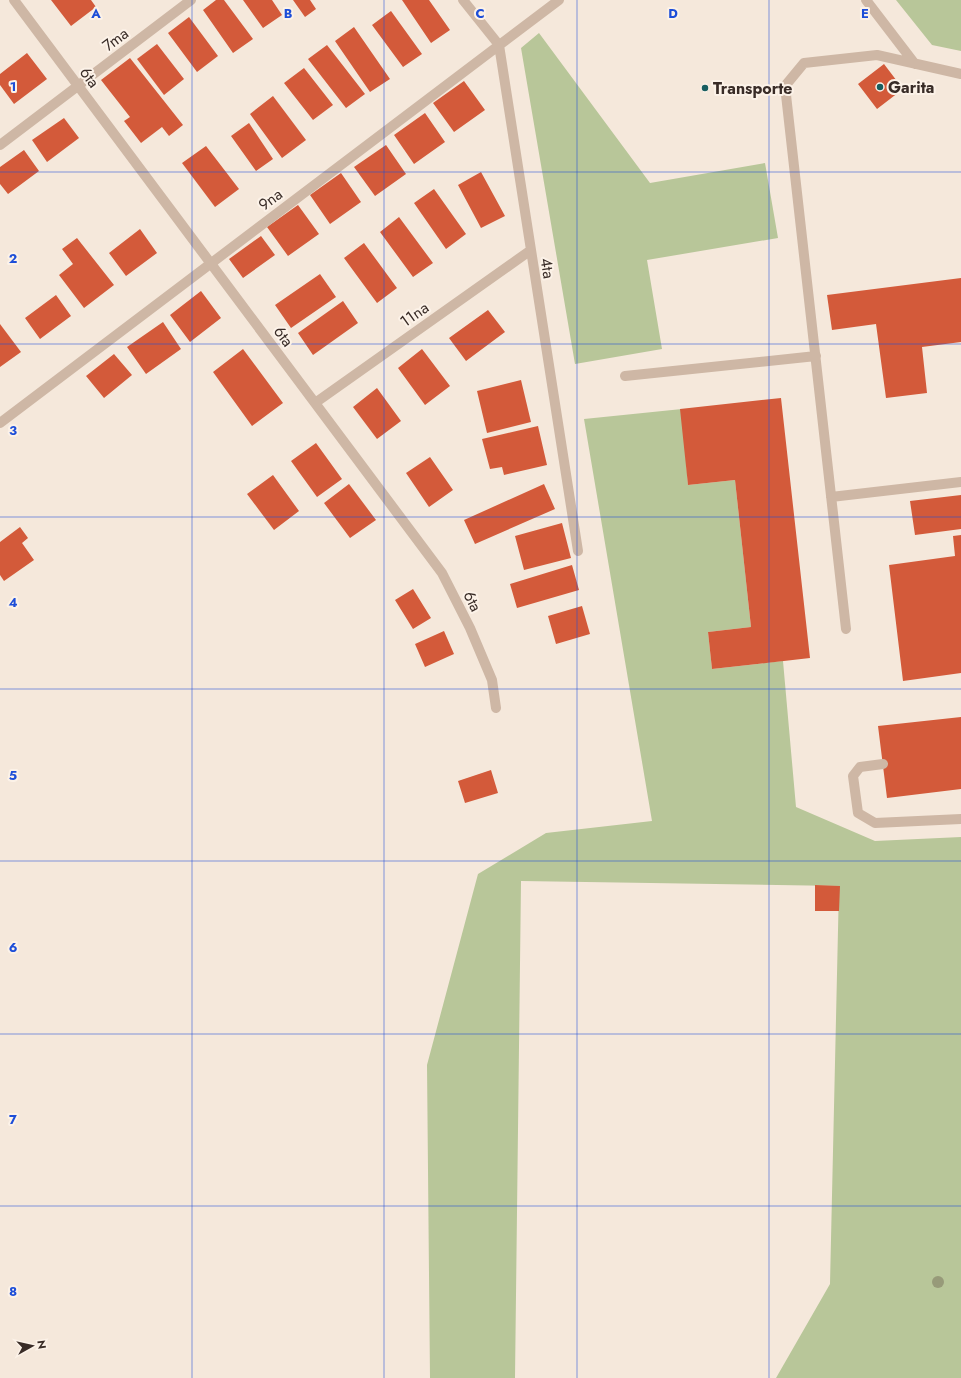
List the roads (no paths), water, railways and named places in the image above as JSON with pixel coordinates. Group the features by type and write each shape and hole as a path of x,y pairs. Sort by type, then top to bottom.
{"street":[{"name":"6ta","path":"14,0 442,573 470,628 492,680 496,708"},
{"name":"7ma","path":"0,145 191,0"},
{"name":"4ta","path":"464,0 499,45 578,552"},
{"name":"9na","path":"0,423 559,0"},
{"path":"866,0 915,64"},
{"path":"846,629 785,86 804,63 877,55 961,74"},
{"name":"11na","path":"315,403 530,250"},
{"path":"625,376 816,356"},
{"path":"831,497 961,482"},
{"path":"883,764 860,767 853,776 858,813 875,823 961,819"}],"place":[{"name":"Garita","path":"880,87"},
{"name":"Transporte","path":"705,88"}]}
